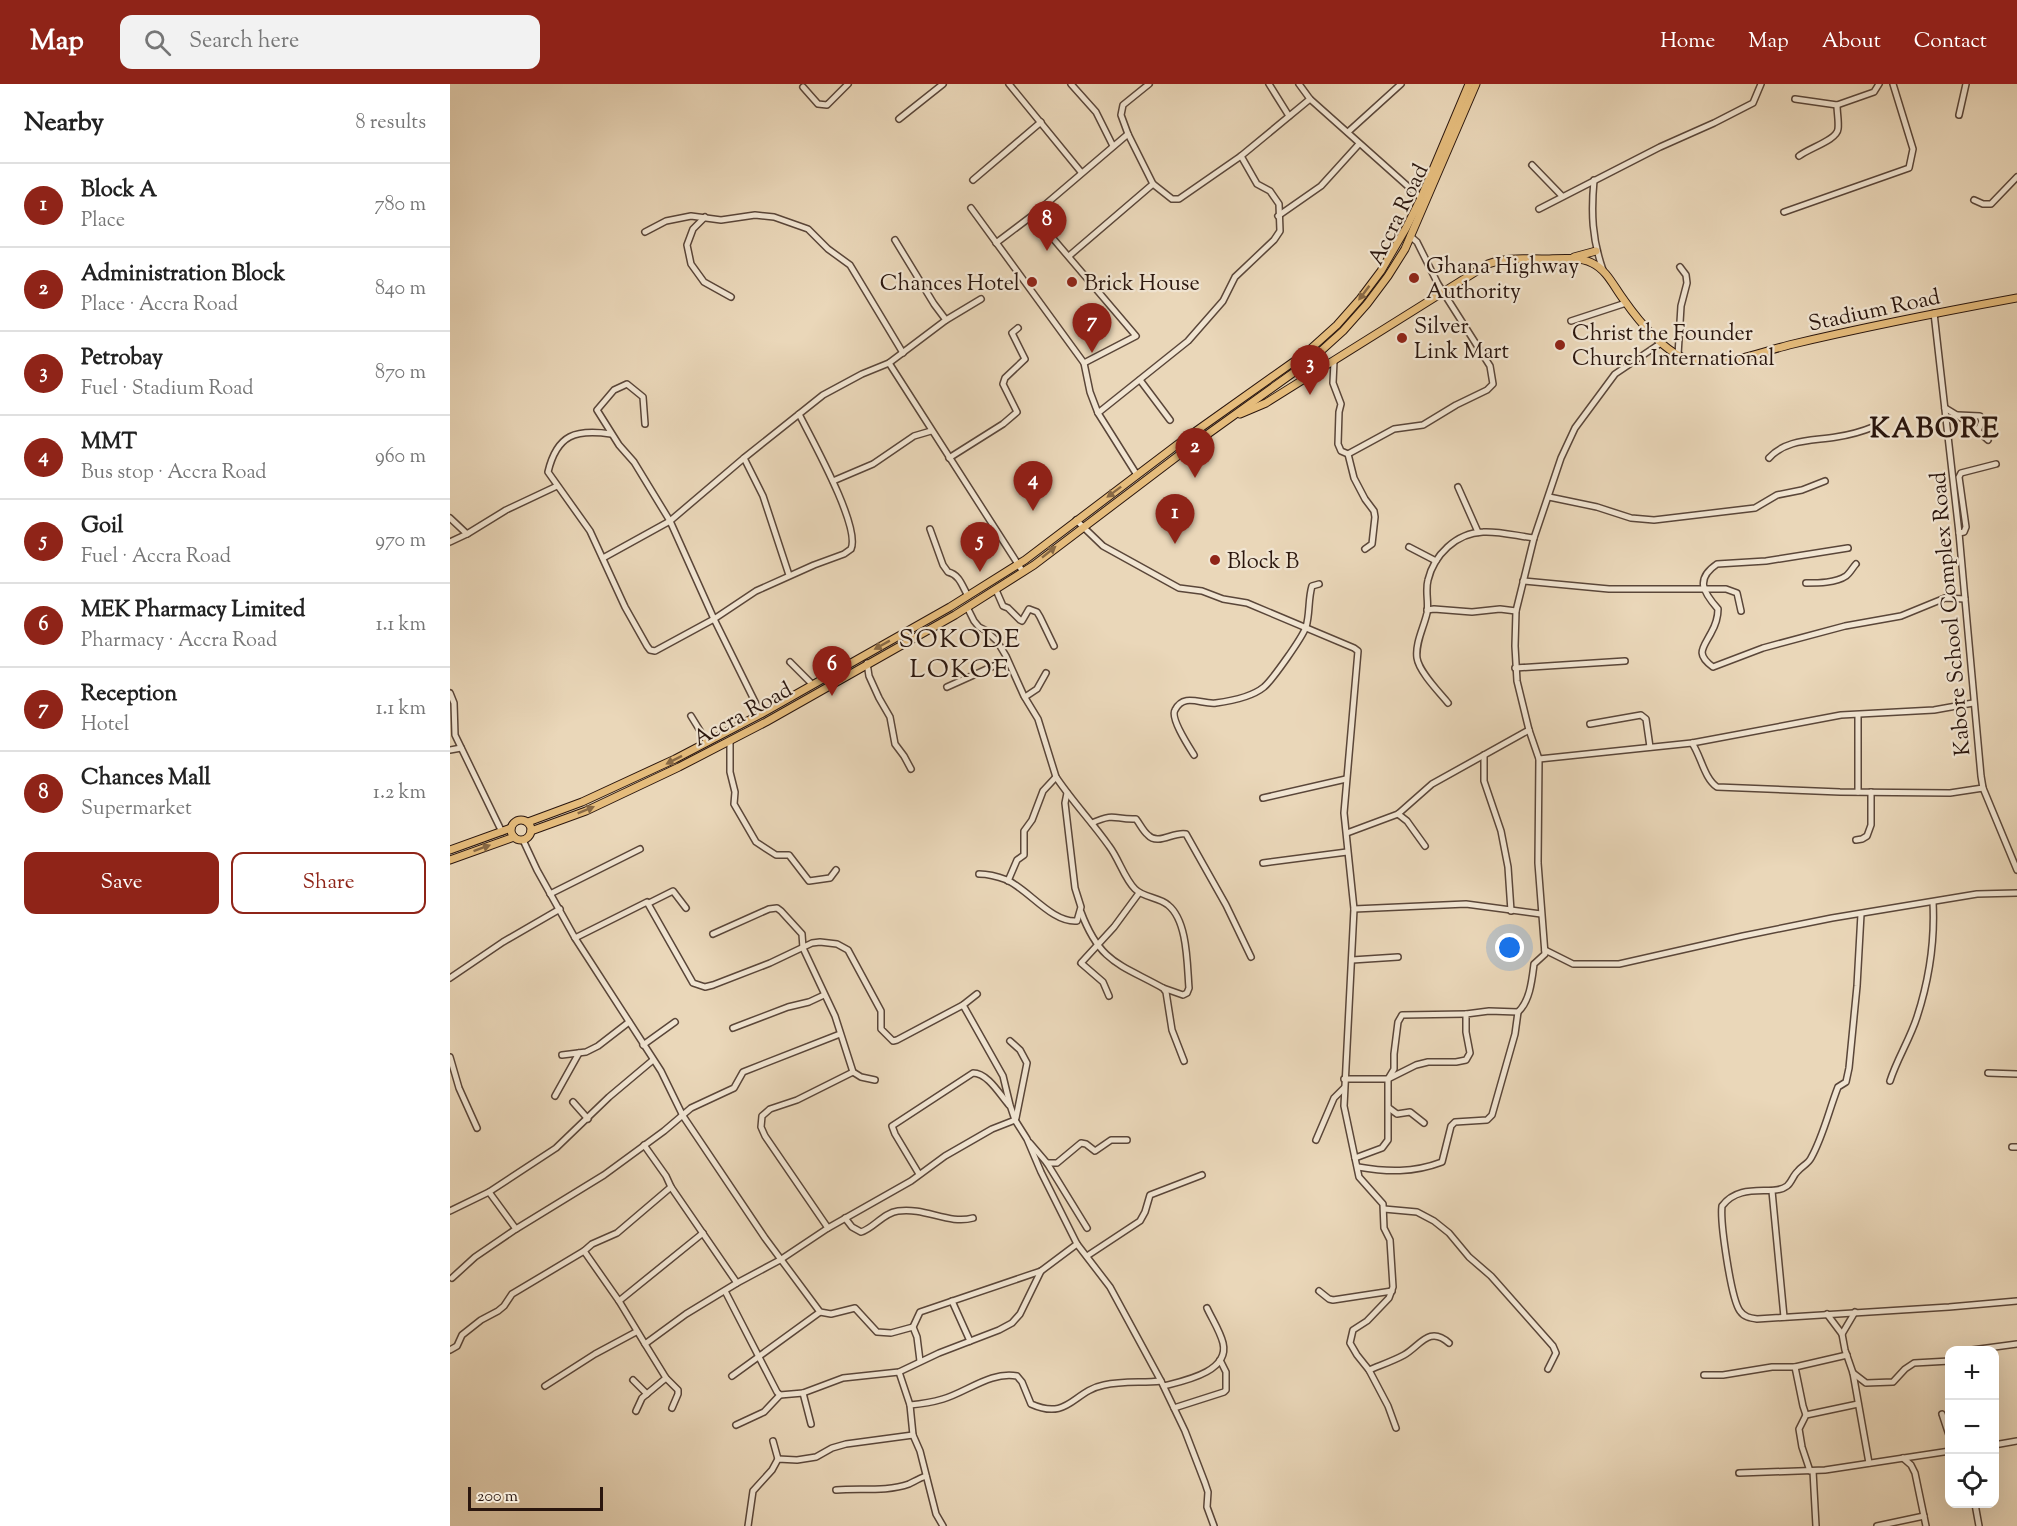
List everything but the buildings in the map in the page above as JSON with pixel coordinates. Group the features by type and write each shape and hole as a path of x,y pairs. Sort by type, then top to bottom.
{"main road":[{"name":"Accra Road","path":"450,850 511,828 517,820 528,822 634,780 761,714 968,596 1017,565 1306,353 1337,325 1360,299 1391,253 1421,198 1469,84"},
{"name":"Accra Road","path":"523,840 528,838 531,831 586,811 638,788 730,741 996,590 1311,360 1343,331 1388,276 1410,236 1476,84"},
{"path":"1569,259 1596,251"},
{"path":"1232,416 1253,410 1278,396 1488,264 1504,258 1569,259 1587,261 1603,271"},
{"name":"Stadium Road","path":"1603,271 1626,303 1661,342 1689,360 1708,363 1731,360 1934,313 2017,298"},
{"path":"1246,396 1259,398 1278,396"},
{"path":"528,822 531,831"},
{"path":"511,828 513,837"},
{"path":"450,860 513,837 523,840"}],"street":[{"path":"803,87 818,104 827,105 848,84"},
{"path":"899,119 943,84"},
{"path":"1009,84 1081,172"},
{"path":"1071,84 1096,112 1113,146"},
{"path":"1149,84 1121,109 1128,134 1153,184 1172,200 1179,199 1241,156 1310,99"},
{"path":"1269,84 1289,116"},
{"path":"1299,84 1310,99 1421,198"},
{"path":"1348,132 1402,84"},
{"path":"1539,209 1753,103 1761,84"},
{"path":"1795,99 1837,105 1874,93 1879,84"},
{"path":"1785,212 1909,168 1914,149 1893,84"},
{"path":"1959,115 1966,84"},
{"path":"1799,156 1808,149 1836,136 1838,131 1837,105"},
{"path":"973,180 1041,122"},
{"path":"996,243 1033,215 1128,134"},
{"path":"1278,216 1321,186 1359,144"},
{"path":"1098,412 1188,341 1223,301 1235,277 1274,240 1280,231 1278,204 1270,192 1257,184 1241,156"},
{"path":"1532,165 1562,196"},
{"path":"1974,200 1983,204 1991,204 2017,177"},
{"path":"1594,180 1591,212 1596,251 1603,271"},
{"path":"1069,256 1153,184"},
{"path":"971,208 1084,363 1090,392 1098,412 1137,475"},
{"path":"645,232 678,218 691,216 721,220 755,215 774,217 808,229 828,249 850,265 903,353"},
{"path":"1033,215 1136,336 1084,363"},
{"path":"705,217 693,229 687,245 691,264 704,282 731,297"},
{"path":"1348,454 1394,429 1423,425 1487,390 1492,384 1490,366 1438,284 1417,242 1410,236"},
{"path":"895,240 946,320"},
{"path":"1678,355 1681,306 1687,283 1686,275 1680,267"},
{"path":"603,558 670,521 823,395 862,374 889,363 946,320 981,299"},
{"path":"1571,321 1626,303"},
{"name":"Kabore School Complex Road","path":"1934,313 1959,533 1973,703 1983,788 2017,870"},
{"path":"949,458 1003,424 1017,412 1003,384 1005,378 1024,358 1012,333 1018,328"},
{"path":"1358,1167 1383,1172 1402,1172 1433,1166 1442,1162 1451,1126 1455,1122 1487,1120 1492,1115 1515,1034 1518,1012 1522,1009 1532,984 1534,964 1545,954 1538,862 1539,759 1529,730 1515,668 1516,611 1522,581 1534,538 1575,428 1615,374 1661,342"},
{"path":"1334,361 1333,383 1341,404 1338,444 1341,451 1348,454"},
{"path":"889,363 1023,572"},
{"path":"1140,380 1170,420"},
{"path":"645,424 643,397 627,384 614,390 597,410 611,434 634,462 670,521 714,619 761,714"},
{"path":"1945,408 1988,440"},
{"path":"611,434 577,432 555,450 548,472 583,520 625,607 650,650 655,651 714,619 756,591 789,575 844,554 853,545 853,535 834,481 799,414"},
{"path":"1956,415 1980,416 1982,421 1978,431"},
{"path":"1769,458 1776,450 1788,445 1857,433 1873,427"},
{"path":"834,481 873,464 914,436 931,431"},
{"path":"1348,454 1354,478 1374,511 1372,544 1365,549"},
{"path":"744,458 763,496 789,575"},
{"path":"1959,533 1964,532 1966,527 1959,477 1961,473 1996,464"},
{"path":"1549,497 1597,507 1631,518 1654,520 1755,508 1777,495 1802,490 1826,481"},
{"path":"450,542 506,510 557,486"},
{"path":"1458,487 1478,532"},
{"path":"450,519 467,534"},
{"path":"1076,520 1103,546 1179,588 1202,591 1223,599 1247,603 1358,651 1358,673 1344,813 1354,909 1344,1106 1359,1177 1381,1200 1384,1209 1384,1228 1390,1240 1394,1287 1389,1298 1367,1321 1353,1330 1350,1343 1369,1370 1388,1406 1396,1428"},
{"path":"930,530 943,565 948,572 954,573 959,579 968,596"},
{"path":"1448,703 1428,679 1417,659 1418,643 1427,610 1428,581 1436,561 1450,544 1478,532 1534,538"},
{"path":"1409,547 1436,561"},
{"path":"1848,548 1766,561 1717,564 1704,576 1704,588 1708,598 1718,609 1711,634 1702,644 1702,654 1706,662 1713,667 1763,648 1845,626 1902,616 1945,598 1965,599"},
{"path":"1806,583 1846,576 1856,564"},
{"path":"1522,581 1609,589 1726,589 1737,593 1741,611"},
{"path":"1194,755 1176,722 1173,714 1175,709 1184,701 1195,700 1214,704 1265,686 1306,628 1312,586 1319,584"},
{"path":"996,590 1003,606 1020,621 1029,609 1036,612 1054,646"},
{"path":"967,607 979,627 997,641 1038,719 1056,777 1111,848 1134,889 1169,905 1178,919 1185,939 1189,988 1187,993 1183,995 1163,988 1120,965 1102,952 1089,934 1075,888 1065,803 1067,793"},
{"path":"1427,610 1472,612 1500,609 1516,611"},
{"path":"946,687 1007,660"},
{"path":"790,662 812,684"},
{"path":"1515,668 1625,662"},
{"path":"867,663 869,676 890,717 895,744 910,770"},
{"path":"1025,697 1037,689 1046,673"},
{"path":"450,693 454,703 455,735 502,831"},
{"path":"1539,759 1692,743 1841,715 1934,710 1973,703"},
{"path":"1590,723 1641,715 1646,719 1650,747"},
{"path":"1858,715 1858,792"},
{"path":"691,716 708,742"},
{"path":"1347,833 1398,814 1432,784 1529,730"},
{"path":"730,741 730,772 735,792 734,804 756,842 776,855 789,855 809,881 830,878 836,870"},
{"path":"1692,743 1699,753 1711,783 1717,787 1950,793 1983,788"},
{"path":"450,750 461,748"},
{"path":"1484,755 1484,781 1501,831 1508,867 1512,911"},
{"path":"1008,880 1017,860 1024,855 1023,831 1032,820 1043,791 1056,777"},
{"path":"1263,798 1346,779"},
{"path":"1856,840 1863,839 1870,829 1871,792"},
{"path":"1398,814 1407,821 1425,846"},
{"path":"1092,823 1106,816 1115,816 1128,820 1136,819 1149,838 1186,834 1226,905 1251,957"},
{"path":"523,840 575,938 661,1071 683,1116 780,1260 819,1312 831,1314 855,1308 877,1332 891,1333 913,1327"},
{"path":"550,894 640,849"},
{"path":"1263,863 1347,852"},
{"path":"979,874 1008,880 1062,919 1076,921 1081,911"},
{"path":"575,938 673,891 686,908"},
{"path":"1109,996 1103,982 1081,964 1123,916 1139,893"},
{"path":"1545,950 1573,964 1619,964 1743,936 1861,914 1977,894 2017,893"},
{"path":"1890,1081 1917,1018 1930,966 1934,924 1933,902"},
{"path":"649,903 687,974 693,983 700,986 705,987 726,981 820,942 837,944 848,950 881,1011 881,1029 893,1041 963,1005 977,994"},
{"path":"1354,909 1466,904 1541,914"},
{"path":"713,934 769,909 777,908 800,931 803,948 836,1016 853,1072 861,1077 875,1080"},
{"path":"450,978 503,942 560,909"},
{"path":"1861,914 1857,986 1846,1082 1838,1088 1810,1160 1797,1171 1787,1186 1772,1191 1761,1189 1744,1192 1722,1206 1729,1270 1739,1310 1745,1316 1757,1319 2017,1301"},
{"path":"1352,960 1398,957"},
{"path":"1163,988 1168,996 1172,1030 1184,1061"},
{"path":"733,1028 824,995"},
{"path":"963,1005 1003,1076 1015,1120 1047,1163 1088,1228"},
{"path":"1355,1158 1382,1148 1388,1140 1388,1078 1394,1069 1398,1022 1402,1015 1518,1012"},
{"path":"1344,1078 1388,1078 1428,1062 1466,1060 1470,1053 1466,1032 1466,1014"},
{"path":"562,1054 586,1052 598,1046 629,1022"},
{"path":"644,1045 675,1022"},
{"path":"452,1278 475,1257 604,1175 697,1105 734,1088 738,1078 750,1068 840,1034"},
{"path":"1010,1041 1020,1050 1027,1063 1015,1120"},
{"path":"555,1096 579,1053"},
{"path":"450,1057 459,1088 477,1128"},
{"path":"450,1211 489,1192 556,1148 609,1097 653,1060"},
{"path":"828,1228 765,1136 761,1127 762,1116 770,1109 797,1100 853,1072"},
{"path":"919,1174 892,1126 973,1073 984,1077 1010,1105"},
{"path":"1988,1073 2017,1074"},
{"path":"1316,1140 1334,1098 1344,1088"},
{"path":"573,1102 588,1119"},
{"path":"1389,1108 1397,1114 1410,1112 1424,1123"},
{"path":"645,1344 736,1283 780,1260 828,1228 911,1181 945,1156 992,1129 1015,1120"},
{"path":"1027,1139 1036,1163 1077,1244 1110,1287 1163,1384 1205,1483 1208,1492 1208,1507 1214,1526"},
{"path":"1047,1163 1057,1163 1081,1143 1095,1151 1111,1140 1127,1140"},
{"path":"644,1145 736,1283"},
{"path":"1087,1256 1140,1221 1150,1195 1202,1175"},
{"path":"450,1350 457,1346 460,1336 466,1331 504,1306 512,1293 592,1244 617,1233 671,1187"},
{"path":"1772,1191 1785,1317"},
{"path":"489,1192 516,1229"},
{"path":"1384,1209 1417,1212 1434,1221 1449,1233 1469,1257 1491,1276 1547,1337 1556,1353 1548,1369"},
{"path":"846,1218 852,1227 861,1232 897,1211 925,1211 959,1221 973,1218"},
{"path":"620,1301 703,1233"},
{"path":"920,1361 917,1336 913,1327 920,1312 1041,1271 1077,1244"},
{"path":"584,1251 620,1301 636,1332 666,1378 678,1390 672,1408"},
{"path":"736,1425 764,1412 780,1395 803,1393 843,1378 899,1372 1012,1323 1030,1296 1041,1271"},
{"path":"725,1291 780,1395"},
{"path":"1319,1291 1333,1300 1392,1291"},
{"path":"952,1301 970,1341"},
{"path":"910,1405 943,1399 978,1383 1009,1375 1017,1376 1022,1382 1031,1404 1045,1410 1052,1410 1067,1405 1088,1391 1104,1385 1163,1384 1206,1374 1220,1360 1223,1343 1207,1308"},
{"path":"732,1376 819,1312"},
{"path":"1842,1334 1855,1312"},
{"path":"1827,1314 1842,1334 1854,1373 1869,1463"},
{"path":"545,1386 595,1354 636,1332"},
{"path":"1369,1370 1410,1352 1422,1339 1442,1337 1449,1342"},
{"path":"1999,1346 2017,1344"},
{"path":"1704,1375 1723,1375 1772,1367 1795,1367 1847,1355"},
{"path":"1174,1408 1226,1390 1226,1372 1220,1360"},
{"path":"1854,1373 1866,1383 1893,1382 1914,1363 1945,1361"},
{"path":"1795,1367 1806,1415 1799,1429 1802,1447 1812,1471 1816,1526"},
{"path":"899,1372 910,1405 913,1435 920,1451 936,1514 943,1526"},
{"path":"636,1411 642,1398 666,1378"},
{"path":"633,1380 648,1394"},
{"path":"803,1393 811,1424"},
{"path":"1806,1415 1858,1404"},
{"path":"1942,1414 1945,1423"},
{"path":"778,1459 797,1460 816,1456 846,1444 913,1435"},
{"path":"748,1526 753,1491 772,1470 778,1459 773,1441"},
{"path":"1999,1444 2017,1441"},
{"path":"1739,1473 1836,1469 1945,1452"},
{"path":"1903,1458 1911,1465 1915,1473 1926,1526"},
{"path":"836,1490 891,1487 909,1484 926,1476"},
{"path":"1977,1508 1979,1526"},
{"path":"1877,1526 1924,1516"}],"place":[{"name":"Chances Mall","path":"1047,251"},
{"name":"Ghana Highway Authority","path":"1414,278"},
{"name":"Chances Hotel","path":"1032,282"},
{"name":"Brick House","path":"1072,282"},
{"name":"Silver Link Mart","path":"1402,338"},
{"name":"Christ the Founder Church International","path":"1560,345"},
{"name":"Reception","path":"1092,353"},
{"name":"Petrobay","path":"1310,395"},
{"name":"Administration Block","path":"1195,478"},
{"name":"MMT","path":"1033,511"},
{"name":"Block A","path":"1175,544"},
{"name":"Block B","path":"1215,560"},
{"name":"Goil","path":"980,572"},
{"name":"MEK Pharmacy Limited","path":"832,696"}],"district":[{"name":"KABORE","path":"1935,427"},
{"name":"SOKODE LOKOE","path":"960,653"}]}
